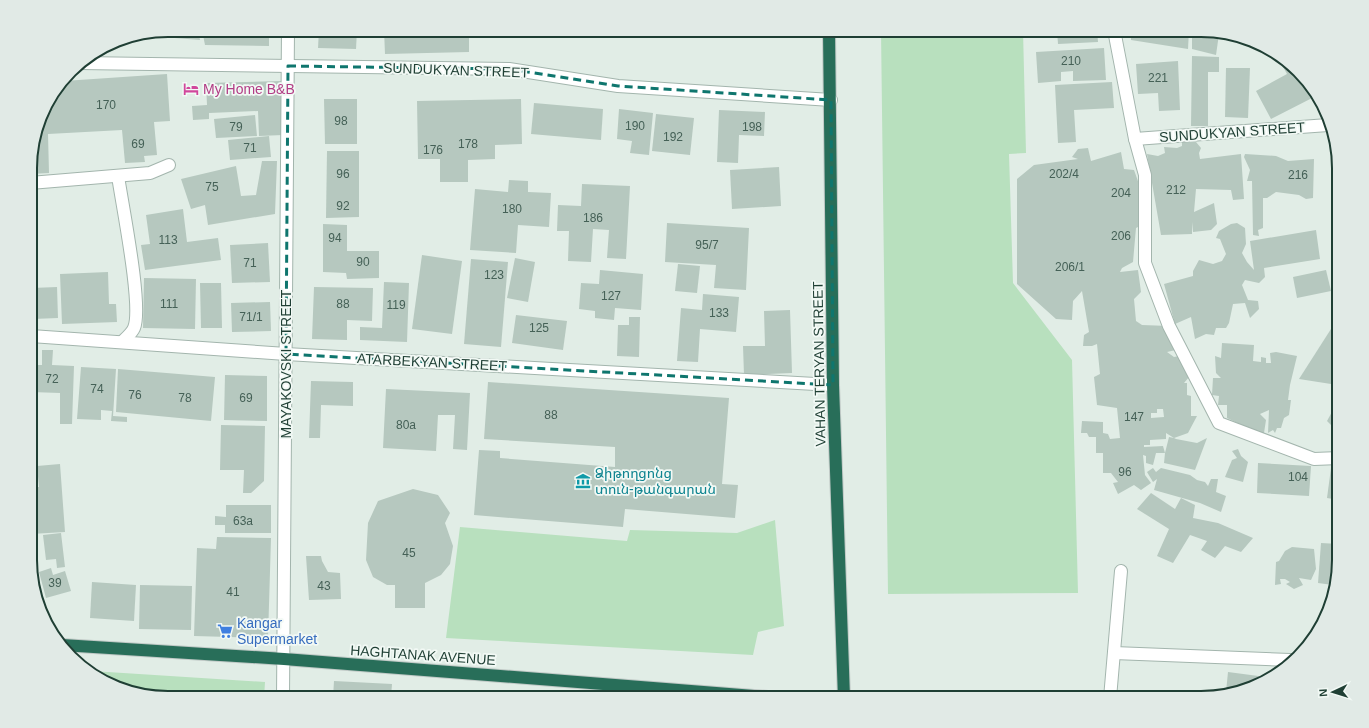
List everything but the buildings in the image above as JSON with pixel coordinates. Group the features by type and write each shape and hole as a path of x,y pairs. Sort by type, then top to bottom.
{"highway":[{"name":"VAHAN TERYAN STREET","path":"829,37 833,385 844,691"},
{"name":"HAGHTANAK AVENUE","path":"69,645 284,659 692,691"}],"street":[{"name":"MAYAKOVSKI STREET","path":"283,691 288,37"},
{"path":"1115,37 1135,139 1145,175 1145,263 1168,326 1219,423 1314,459 1332,458"},
{"name":"SUNDUKYAN STREET","path":"90,63 509,69 618,86 830,100"},
{"name":"SUNDUKYAN STREET","path":"1135,139 1325,125"},
{"path":"37,182 150,173 169,165"},
{"path":"118,176 133,275 136,313 134,328 122,342"},
{"name":"ATARBEKYAN STREET","path":"37,336 286,354 833,385"},
{"path":"1111,691 1121,571"},
{"path":"1114,653 1286,660"}],"highlighted area":[{"path":"288,66 509,69 618,86 831,100 833,385 286,354"}],"green space":[{"path":"881,37 1023,37 1026,153 1009,154 1013,283 1072,360 1078,593 888,594"},
{"path":"775,520 784,626 758,632 753,655 446,638 460,527 627,541 630,530 737,533"},
{"path":"99,671 265,682 264,691 151,690 134,687 110,678"}],"place":[{"name":"My Home B&B","path":"191,89"},
{"name":"Ձիթողցոնց տուն-թանգարան","path":"583,481"},
{"name":"Kangar Supermarket","path":"225,631"}]}
